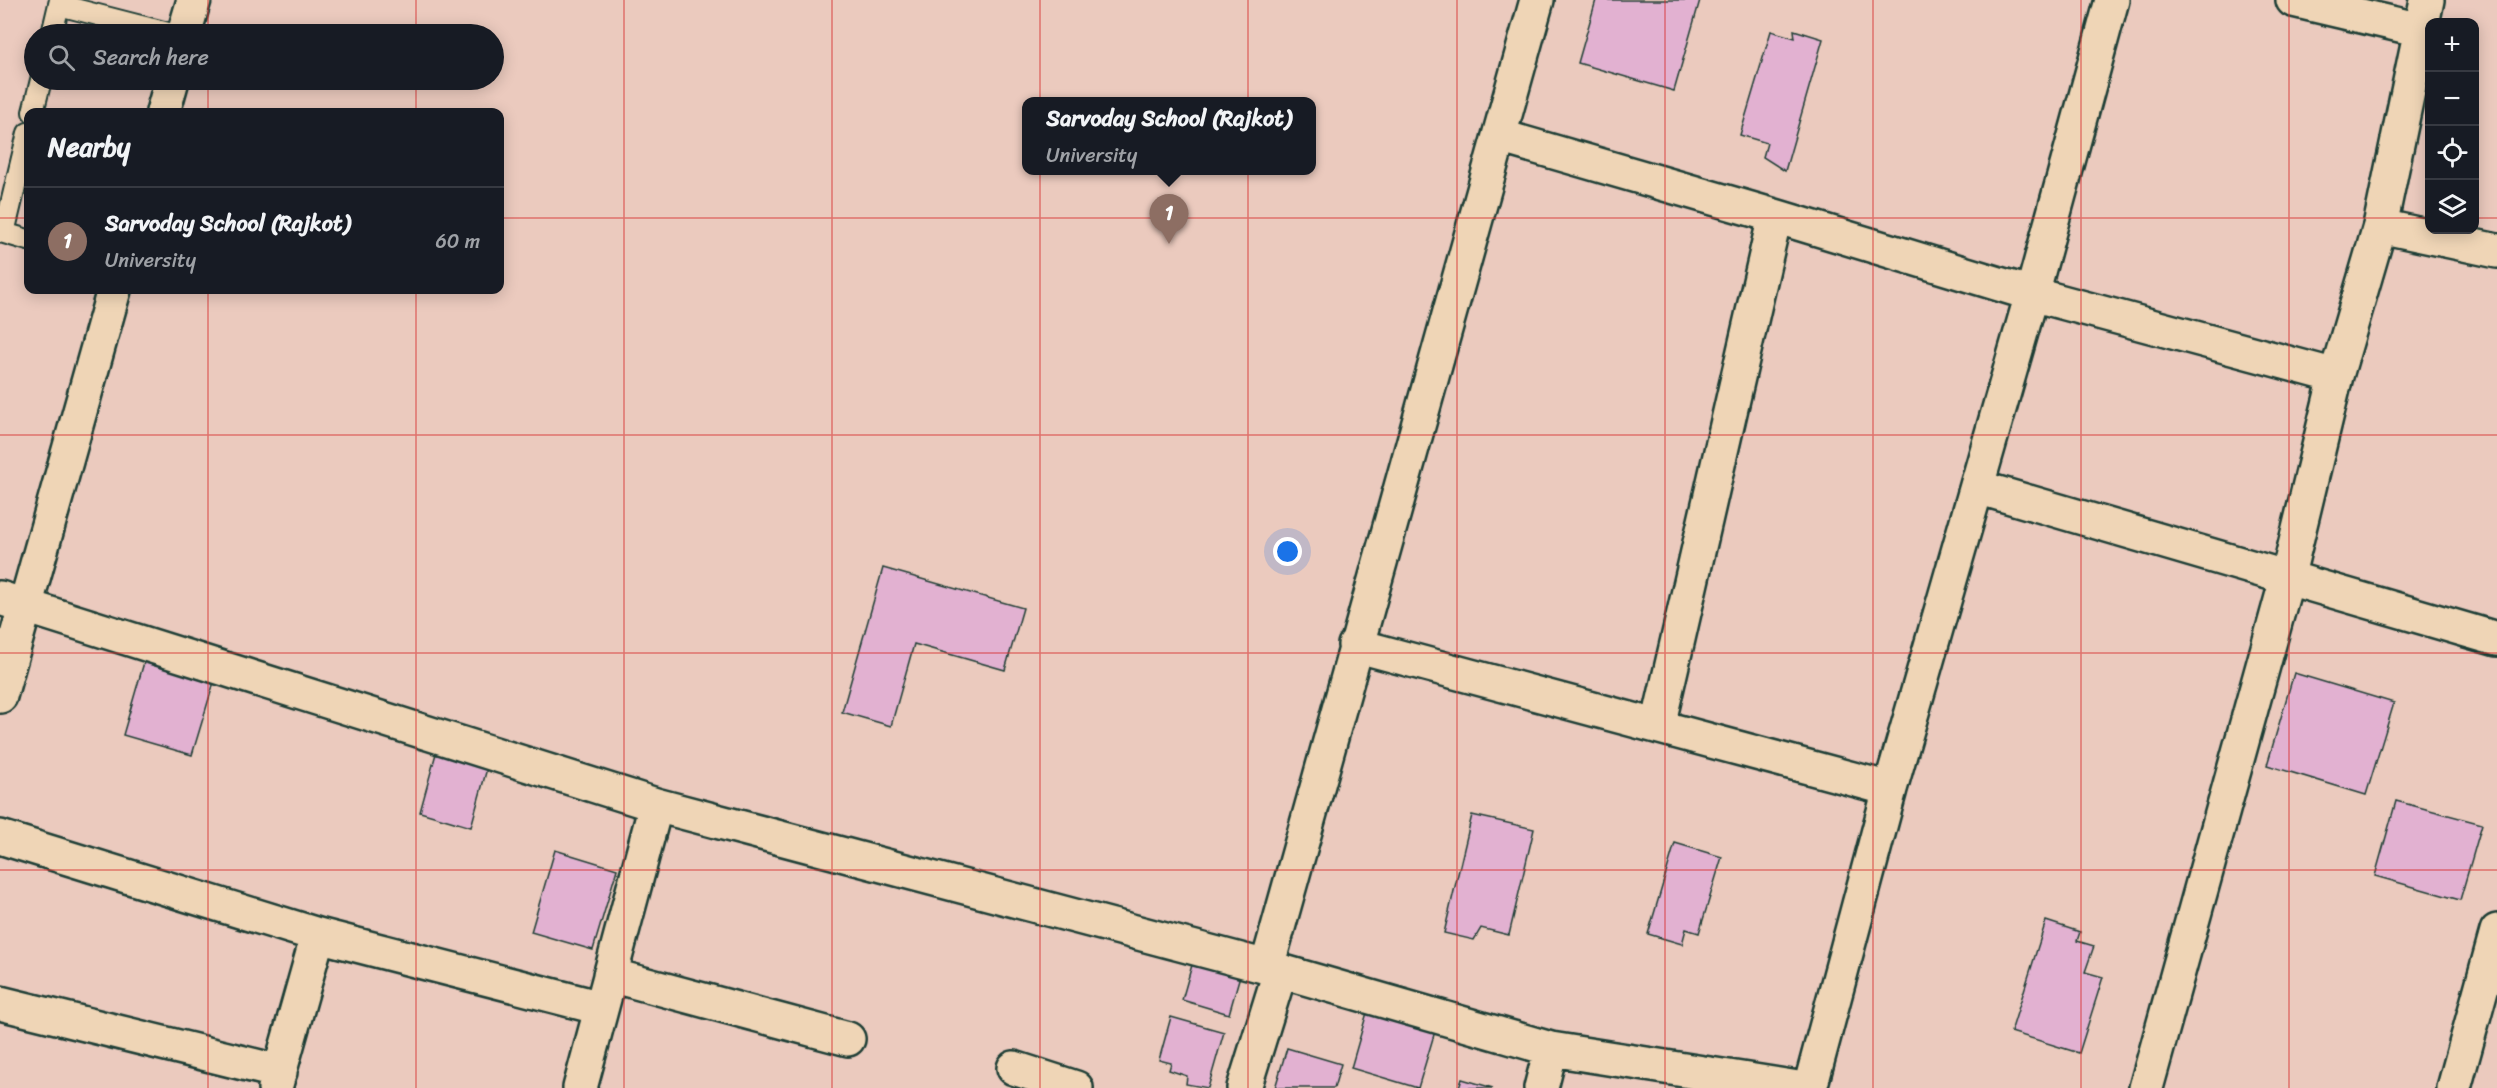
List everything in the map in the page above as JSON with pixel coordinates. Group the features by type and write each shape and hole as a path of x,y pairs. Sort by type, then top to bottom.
{"street":[{"path":"187,24 194,0"},
{"path":"1244,1088 1355,645 1537,0"},
{"path":"1810,1088 1890,789 2032,294 2112,0"},
{"path":"2146,1088 2288,579 2336,376 2380,226 2424,15 2293,0"},
{"path":"164,108 169,90"},
{"path":"1500,136 2032,294 2336,376"},
{"path":"1659,726 1775,216"},
{"path":"2380,226 2497,251"},
{"path":"0,696 13,602 113,294"},
{"path":"1977,486 2497,639"},
{"path":"13,602 656,805 1273,970 1551,1049 1798,1088"},
{"path":"1355,645 1890,789"},
{"path":"587,1086 601,1008 656,805"},
{"path":"0,837 318,935 601,1008"},
{"path":"2454,1088 2497,931"},
{"path":"0,1003 278,1080 318,935"},
{"path":"610,975 848,1039"},
{"path":"1541,1088 1551,1049"},
{"path":"1014,1068 1076,1088"}],"lane":[{"path":"54,24 60,2 137,24"},
{"path":"34,108 38,90"},
{"path":"24,150 4,233 24,239"}],"building":[{"path":"1596,0 1700,0 1674,91 1578,63"},
{"path":"1794,30 1823,39 1785,171 1763,157 1767,143 1740,135 1771,31 1795,38"},
{"path":"883,568 1023,608 1005,670 914,644 891,726 842,712"},
{"path":"147,652 217,672 192,755 123,735"},
{"path":"2294,673 2394,703 2366,795 2267,765"},
{"path":"438,746 489,761 471,827 420,812"},
{"path":"2396,801 2482,824 2460,900 2375,876"},
{"path":"1472,815 1534,829 1509,935 1481,928 1474,940 1444,933"},
{"path":"1675,843 1722,857 1699,933 1686,929 1682,944 1648,934"},
{"path":"555,850 617,869 593,950 531,932"},
{"path":"2046,921 2080,932 2077,941 2094,946 2085,972 2103,977 2079,1053 2011,1032"},
{"path":"1194,958 1241,972 1229,1014 1182,1000"},
{"path":"1368,1009 1436,1028 1418,1088 1351,1068"},
{"path":"1171,1017 1224,1032 1208,1088 1186,1084 1187,1076 1169,1070 1171,1063 1159,1060"},
{"path":"1287,1048 1341,1064 1334,1088 1275,1088"},
{"path":"1462,1079 1493,1088 1459,1088"}],"place":[{"name":"Sarvoday School (Rajkot)","path":"1169,244"}]}
